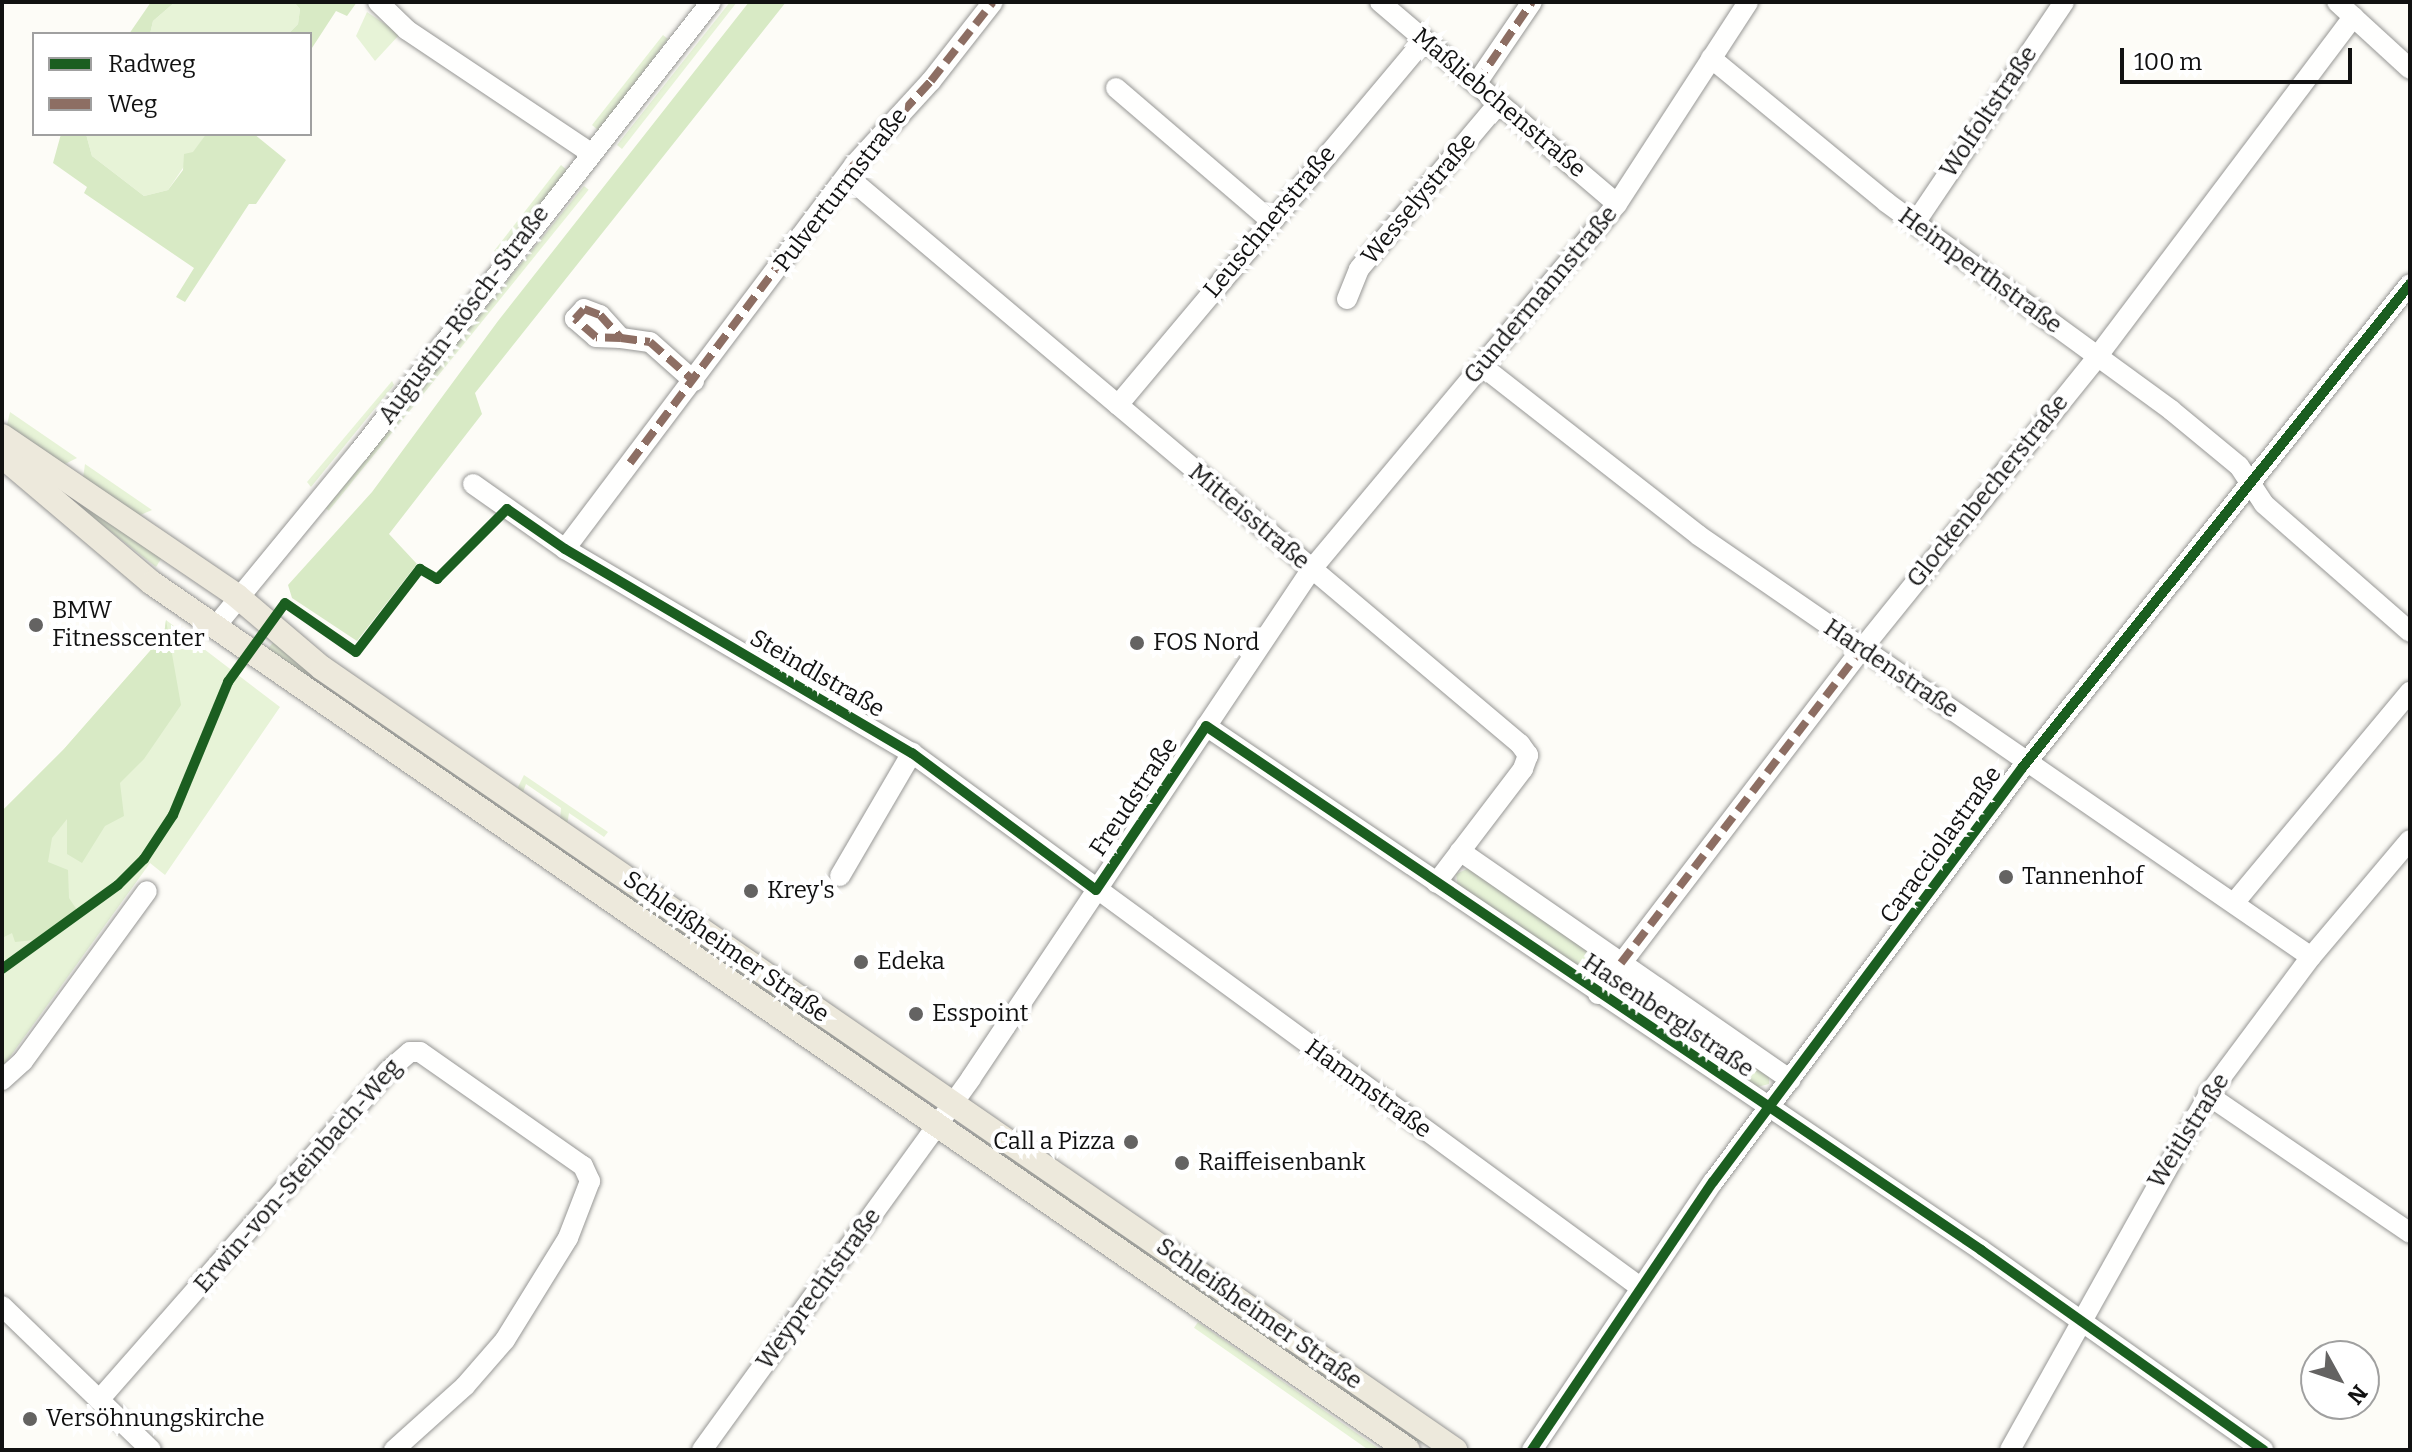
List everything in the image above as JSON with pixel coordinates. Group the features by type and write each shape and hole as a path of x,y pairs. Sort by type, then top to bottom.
{"main road":[{"name":"Schleißheimer Straße","path":"2,436 237,596 322,668 1455,1450"},
{"name":"Schleißheimer Straße","path":"2,456 115,556 215,627 935,1128 1408,1450"}],"street":[{"path":"378,2 407,30 589,152"},
{"name":"Augustin-Rösch-Straße","path":"215,627 237,596 359,452 589,152 711,2"},
{"name":"Pulverturmstraße","path":"565,549 849,178 993,2"},
{"name":"Maßliebchenstraße","path":"1380,2 1617,204"},
{"path":"1476,84 1532,2"},
{"name":"Gundermannstraße","path":"1311,570 1617,204 1748,2"},
{"name":"Wolfoltstraße","path":"1915,223 2064,2"},
{"path":"2337,2 2410,69"},
{"name":"Glockenbecherstraße","path":"1621,963 1861,650 2097,357 2353,17"},
{"name":"Leuschnerstraße","path":"1118,405 1424,40"},
{"name":"Heimperthstraße","path":"1711,58 1915,223 2171,410 2239,466 2264,504 2406,621"},
{"path":"1116,88 1271,221"},
{"name":"Wesselystraße","path":"1347,299 1359,269 1498,104"},
{"name":"Mitteisstraße","path":"849,178 1528,755 1436,883"},
{"name":"Caracciolastraße","path":"1532,1450 1640,1287 1769,1107 2028,760 2410,284"},
{"path":"621,338 650,342 694,381"},
{"name":"Hardenstraße","path":"1482,366 1642,493 1861,650 2028,760 2311,957"},
{"name":"Steindlstraße","path":"473,484 565,549 912,753 1096,890"},
{"name":"Freudstraße","path":"935,1128 1311,570"},
{"path":"2234,903 2410,692"},
{"name":"Hasenberglstraße","path":"1206,726 1769,1107 2263,1450"},
{"path":"840,876 912,753"},
{"name":"Weitlstraße","path":"2010,1450 2208,1095 2311,957 2410,840"},
{"name":"Hasenberglstraße","path":"1460,851 1791,1080"},
{"name":"Hammstraße","path":"1096,890 1640,1287"},
{"path":"2,1080 23,1061 147,891"},
{"name":"Hasenberglstraße","path":"1598,994 1621,963"},
{"name":"Erwin-von-Steinbach-Weg","path":"99,1400 388,1071 410,1052 420,1052 583,1166 590,1181 568,1238 505,1340 465,1386 394,1450"},
{"path":"2208,1095 2410,1233"},
{"name":"Weyprechtstraße","path":"702,1450 935,1128"},
{"path":"2,1306 151,1450"}],"green space":[{"path":"151,2 175,2 153,21 150,32 130,32"},
{"path":"175,2 294,2 300,9 298,24 290,32 150,32 153,21"},
{"path":"294,2 357,2 347,16 336,11 312,48 312,32 290,32 298,24 300,9"},
{"path":"730,2 737,2 622,149 617,145"},
{"path":"749,2 786,2 475,393 482,414 389,534 417,564 357,641 292,598 288,585 372,492 498,321"},
{"path":"367,12 400,34 375,61 356,36"},
{"path":"663,35 668,39 599,131 592,125"},
{"path":"60,136 87,136 92,156 144,196 168,190 183,170 184,154 193,152 205,136 256,136 286,160 256,204 249,204 185,302 176,297 194,268 84,193 87,187 53,163"},
{"path":"87,136 205,136 168,190 144,196 92,156"},
{"path":"561,165 568,171 563,179 498,254 494,251"},
{"path":"584,186 589,190 329,511 324,507"},
{"path":"392,381 394,385 311,487 307,482"},
{"path":"10,412 77,458 63,465 6,429"},
{"path":"85,464 152,510 138,516 83,478"},
{"path":"74,498 164,554 156,567 73,502"},
{"path":"166,620 280,707 165,875 150,863 2,1068 2,811 64,749 164,635"},
{"path":"166,620 181,705 144,759 120,783 124,816 105,826 82,863 67,854 67,819 52,838 48,862 68,870 69,898 77,910 34,940 15,942 12,933 2,938 2,811 64,749 164,635"},
{"path":"275,640 618,881 612,890 266,651"},
{"path":"524,775 608,832 604,837 569,813 567,826 560,822 561,808 526,784 522,795 516,791"},
{"path":"1471,867 1601,960 1604,971 1589,977 1458,887 1456,874"},
{"path":"623,884 920,1092 914,1101 617,893"},
{"path":"1623,981 1633,982 1769,1077 1769,1084 1757,1087 1621,998"},
{"path":"974,1133 1433,1447 1408,1438 971,1138"},
{"path":"1198,1322 1381,1450 1369,1450 1194,1328"}],"marked path":[{"path":"630,463 854,165 931,81 993,2"},
{"path":"1476,84 1532,2"},
{"path":"621,338 596,337 575,319 584,309 600,315 621,338 650,342 694,381"},
{"path":"1621,963 1861,650"}],"cycle path":[{"path":"1532,1450 1713,1182 2022,768 2410,284"},
{"path":"2,969 118,885 144,859 173,815 228,682 285,603 356,652 420,569 437,579 507,509 565,549 912,753 1096,890 1206,726 1981,1250 2263,1450"}],"place":[{"name":"BMW Fitnesscenter","path":"36,625"},
{"name":"FOS Nord","path":"1137,643"},
{"name":"Tannenhof","path":"2006,877"},
{"name":"Krey's","path":"751,891"},
{"name":"Edeka","path":"861,962"},
{"name":"Esspoint","path":"916,1014"},
{"name":"Call a Pizza","path":"1131,1142"},
{"name":"Raiffeisenbank","path":"1182,1163"},
{"name":"Versöhnungskirche","path":"30,1419"}]}
